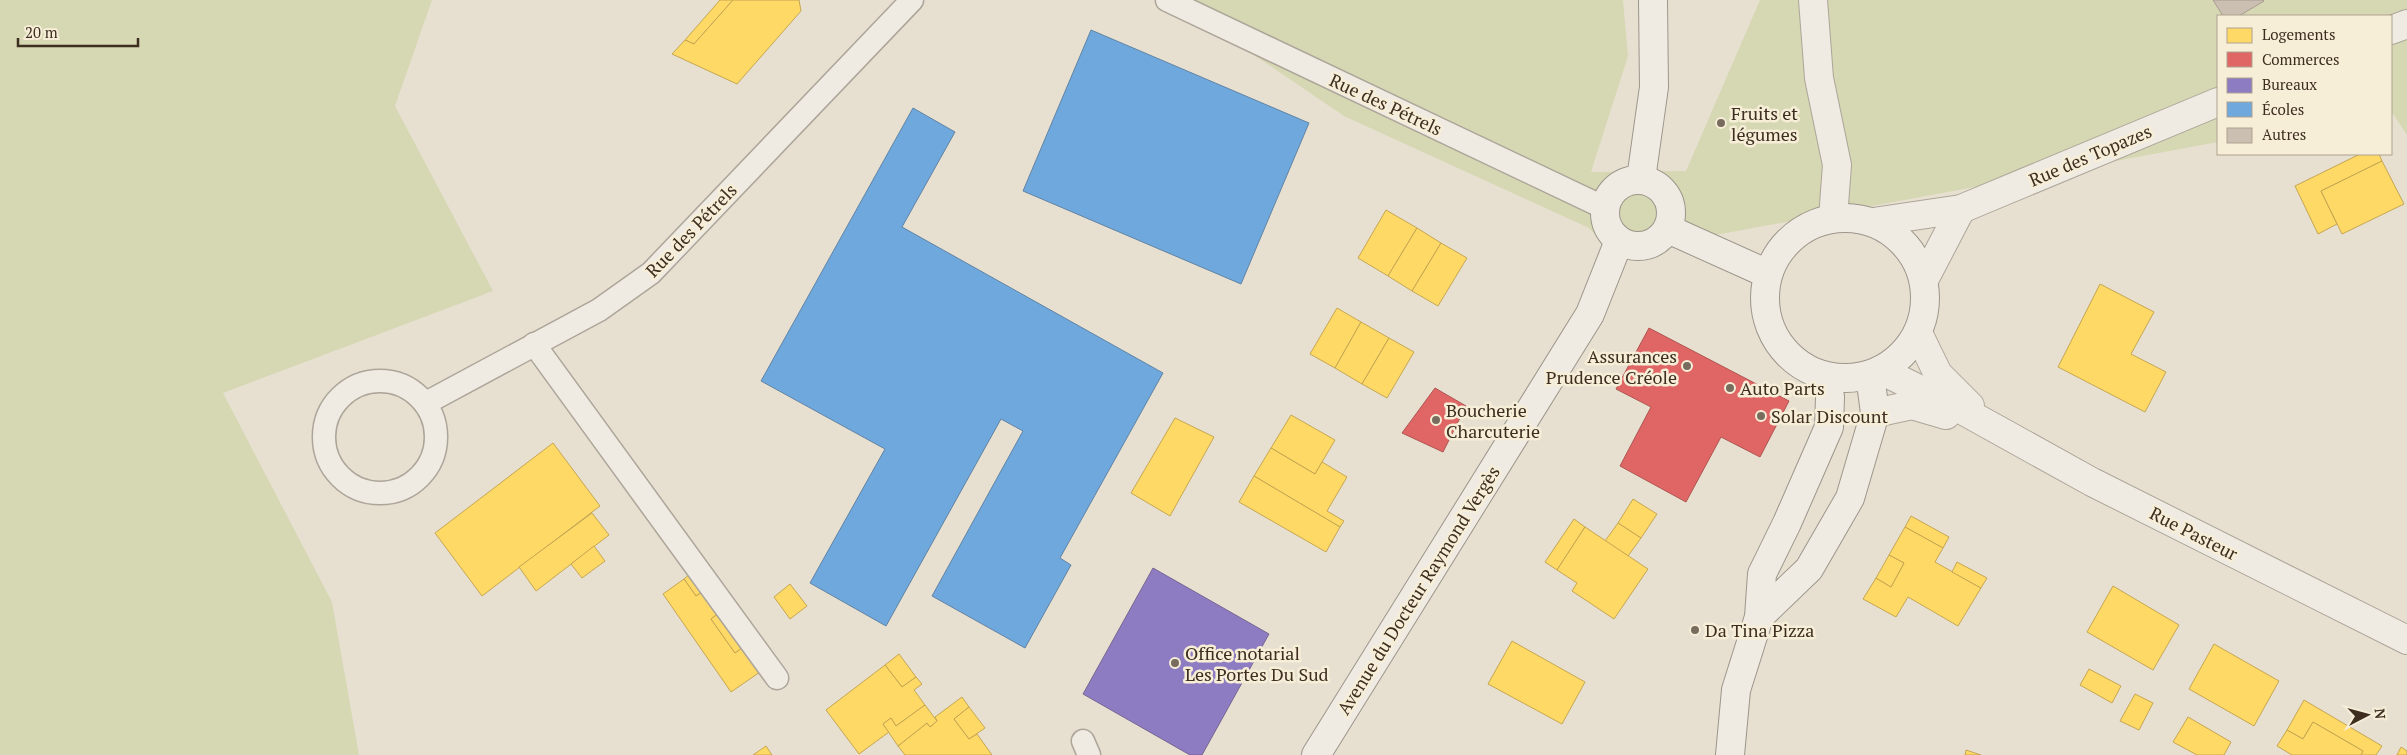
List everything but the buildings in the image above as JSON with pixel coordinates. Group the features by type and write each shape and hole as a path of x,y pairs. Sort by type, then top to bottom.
{"main road":[{"path":"1641,180 1654,87 1653,0"},
{"path":"1813,0 1819,78 1837,164 1833,218"},
{"path":"2392,30 2407,24"},
{"name":"Rue des Topazes","path":"1873,222 1961,209 2217,102"},
{"path":"1641,180 1652,182 1661,189 1671,207 1668,229 1652,244 1641,247 1620,241 1608,228 1605,208 1608,198 1614,190 1622,184 1641,180"},
{"path":"1924,280 1961,209"},
{"path":"1854,217 1873,222 1896,236 1914,255 1924,280 1925,307 1918,332 1908,348 1895,361 1875,372 1856,378 1827,377 1802,365 1781,346 1772,330 1766,312 1768,274 1778,254 1792,236 1811,224 1833,218 1854,217"},
{"path":"1668,229 1768,274"},
{"name":"Avenue du Docteur Raymond Vergès","path":"1316,755 1590,314 1620,241"},
{"name":"Rue Pasteur","path":"1918,332 1938,374 1984,422"},
{"path":"1759,617 1809,569 1850,498 1876,413 1875,372"},
{"name":"Rue Pasteur","path":"1875,372 1984,422 2092,482 2407,640"},
{"path":"1730,755 1736,690 1759,617 1762,574 1787,523 1829,427 1830,397 1827,377"},
{"name":"Rue Pasteur","path":"1876,413 1912,405 1957,418 1984,422"}],"lane":[{"name":"Rue des Pétrels","path":"426,403 599,310 651,274 912,0"},
{"name":"Rue des Pétrels","path":"1167,0 1605,208"},
{"path":"534,344 777,678"},
{"path":"383,380 407,386 426,403 436,427 434,452 423,475 402,489 377,494 353,487 334,470 324,447 325,422 337,399 358,384 383,380"}],"green space":[{"path":"0,0 432,0 395,106 493,291 223,393 332,602 359,755 0,755"},
{"path":"1173,0 1623,0 1628,56 1591,172 1686,171 1760,0 2407,0 2407,135 2392,112 2392,15 2217,15 2217,142 1613,254 1589,228 1344,116"}],"place":[{"name":"Fruits et légumes","path":"1721,123"},
{"name":"Assurances Prudence Créole","path":"1687,366"},
{"name":"Auto Parts","path":"1730,388"},
{"name":"Solar Discount","path":"1761,416"},
{"name":"Boucherie Charcuterie","path":"1436,420"},
{"name":"Da Tina Pizza","path":"1695,630"},
{"name":"Office notarial Les Portes Du Sud","path":"1175,663"}]}
